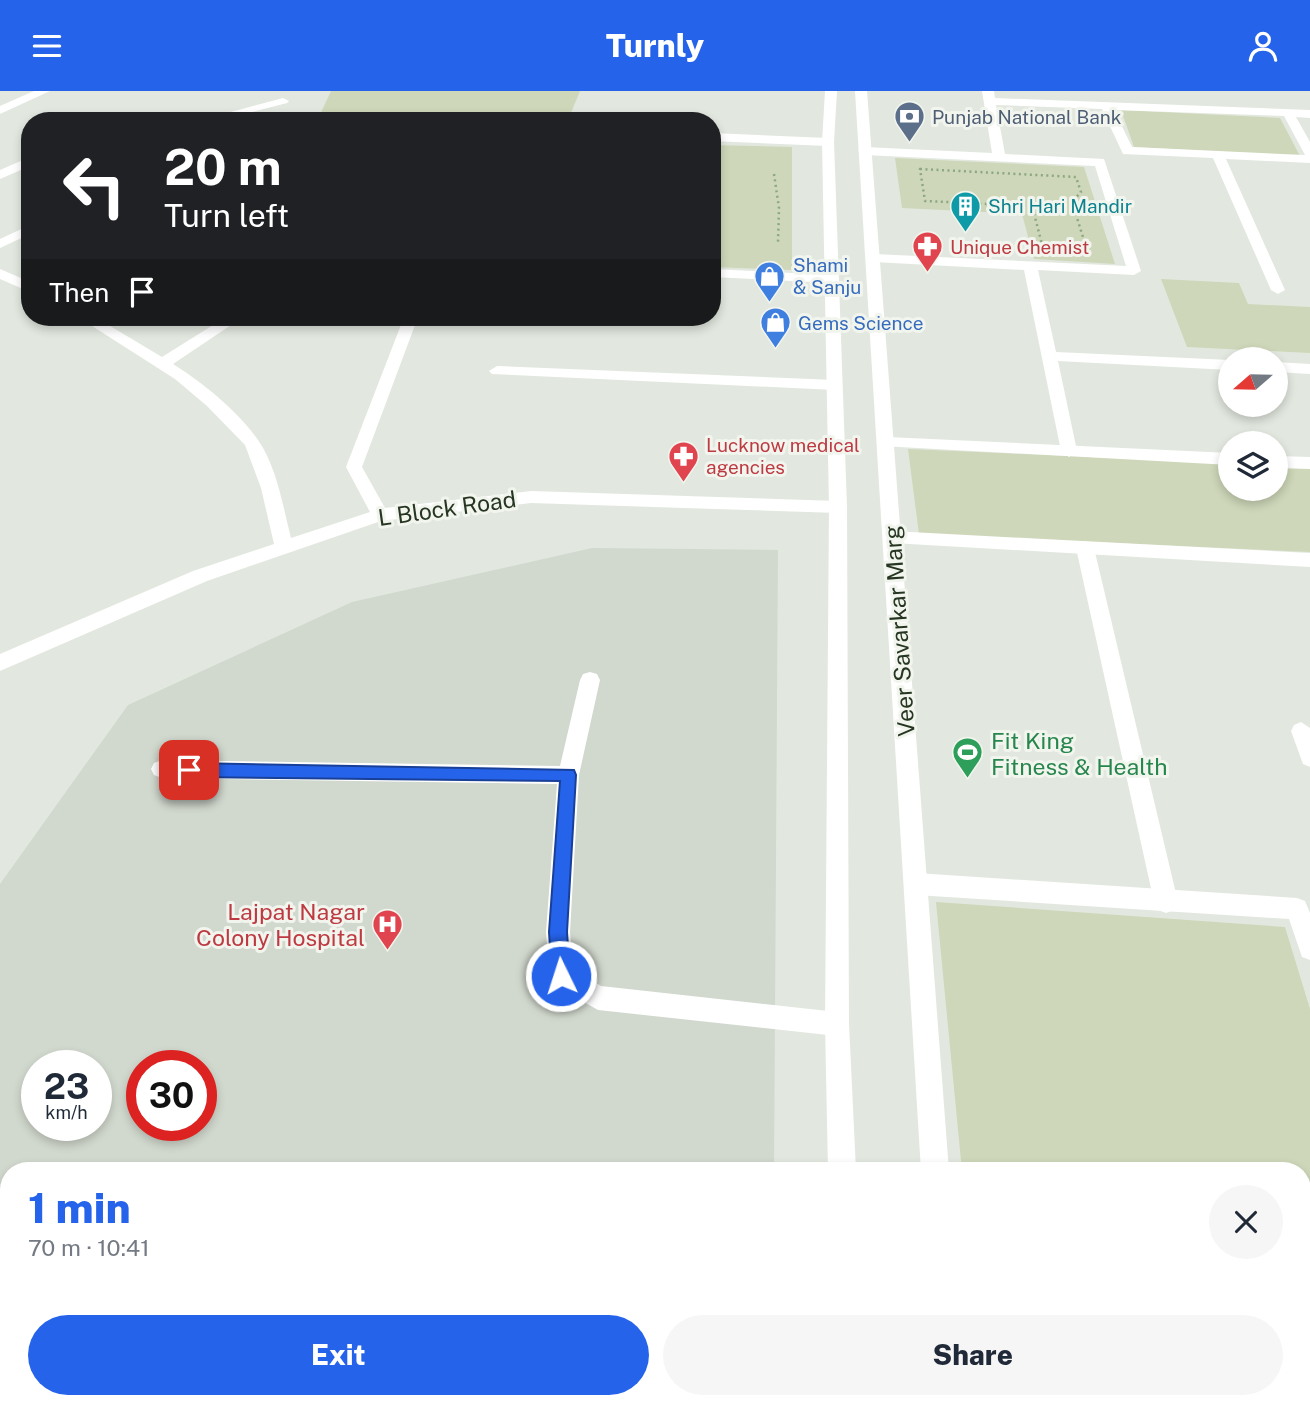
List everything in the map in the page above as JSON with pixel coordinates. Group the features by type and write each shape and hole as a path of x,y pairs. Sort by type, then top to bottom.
{"street":[{"path":"0,110 44,91"},
{"path":"831,91 828,142 838,507 837,1024 842,1162"},
{"name":"Veer Savarkar Marg","path":"861,91 934,1162"},
{"path":"233,112 285,96"},
{"path":"277,112 285,96"},
{"path":"999,157 989,96 1106,106 1310,114"},
{"path":"1106,106 1127,151 1310,159"},
{"path":"1288,113 1310,153"},
{"path":"721,138 828,142"},
{"path":"864,151 1100,162 1134,271 874,258"},
{"path":"1218,155 1278,290"},
{"path":"0,175 21,165"},
{"path":"0,244 21,234"},
{"path":"1030,266 1069,451"},
{"path":"0,273 21,284"},
{"path":"721,273 832,279"},
{"path":"100,326 162,364 213,402 252,443 270,488 284,547"},
{"path":"162,364 222,326"},
{"path":"380,515 354,467 408,326"},
{"path":"1051,356 1218,364"},
{"path":"1288,368 1310,369"},
{"path":"497,371 835,385"},
{"path":"887,442 1218,458"},
{"path":"1288,462 1310,463"},
{"name":"L Block Road","path":"0,663 200,576 380,515 531,497 838,507"},
{"path":"892,537 1310,559"},
{"path":"1085,548 1166,901"},
{"path":"590,680 568,775 558,932 561,976 598,998 837,1024"},
{"path":"1301,731 1310,758"},
{"path":"162,769 568,775"},
{"path":"916,884 1297,909 1310,949"}],"path":[{"path":"920,169 1076,177 1081,192 1072,202 1087,250 1043,248 1032,205 925,201 920,169"},
{"path":"774,172 779,208 778,249"}],"shaded area":[{"name":"Lajpat Nagar Colony Hospital","path":"592,548 778,550 774,1162 0,1162 0,884 128,705 352,602"}],"green space":[{"path":"331,91 580,91 571,112 321,112"},
{"path":"1121,110 1280,118 1300,156 1134,147"},
{"path":"721,145 792,147 792,270 721,267"},
{"path":"895,158 1084,167 1115,264 1034,259 1022,214 902,208"},
{"path":"1161,279 1239,283 1248,304 1310,307 1310,353 1288,352 1288,347 1187,347"},
{"path":"908,449 1218,462 1218,501 1288,501 1288,465 1310,466 1310,552 919,534"},
{"path":"936,902 1285,927 1310,1009 1310,1162 961,1162"}],"place":[{"name":"Punjab National Bank","path":"909,144"},
{"name":"Shri Hari Mandir","path":"965,233"},
{"name":"Unique Chemist","path":"927,274"},
{"name":"Shami & Sanju","path":"770,303"},
{"name":"Gems Science","path":"775,350"},
{"name":"Lucknow medical agencies","path":"683,483"},
{"name":"Fit King Fitness & Health","path":"968,780"},
{"name":"Lajpat Nagar Colony Hospital","path":"388,951"}],"route":[{"path":"189,770 568,775 558,932 561,976"}]}
